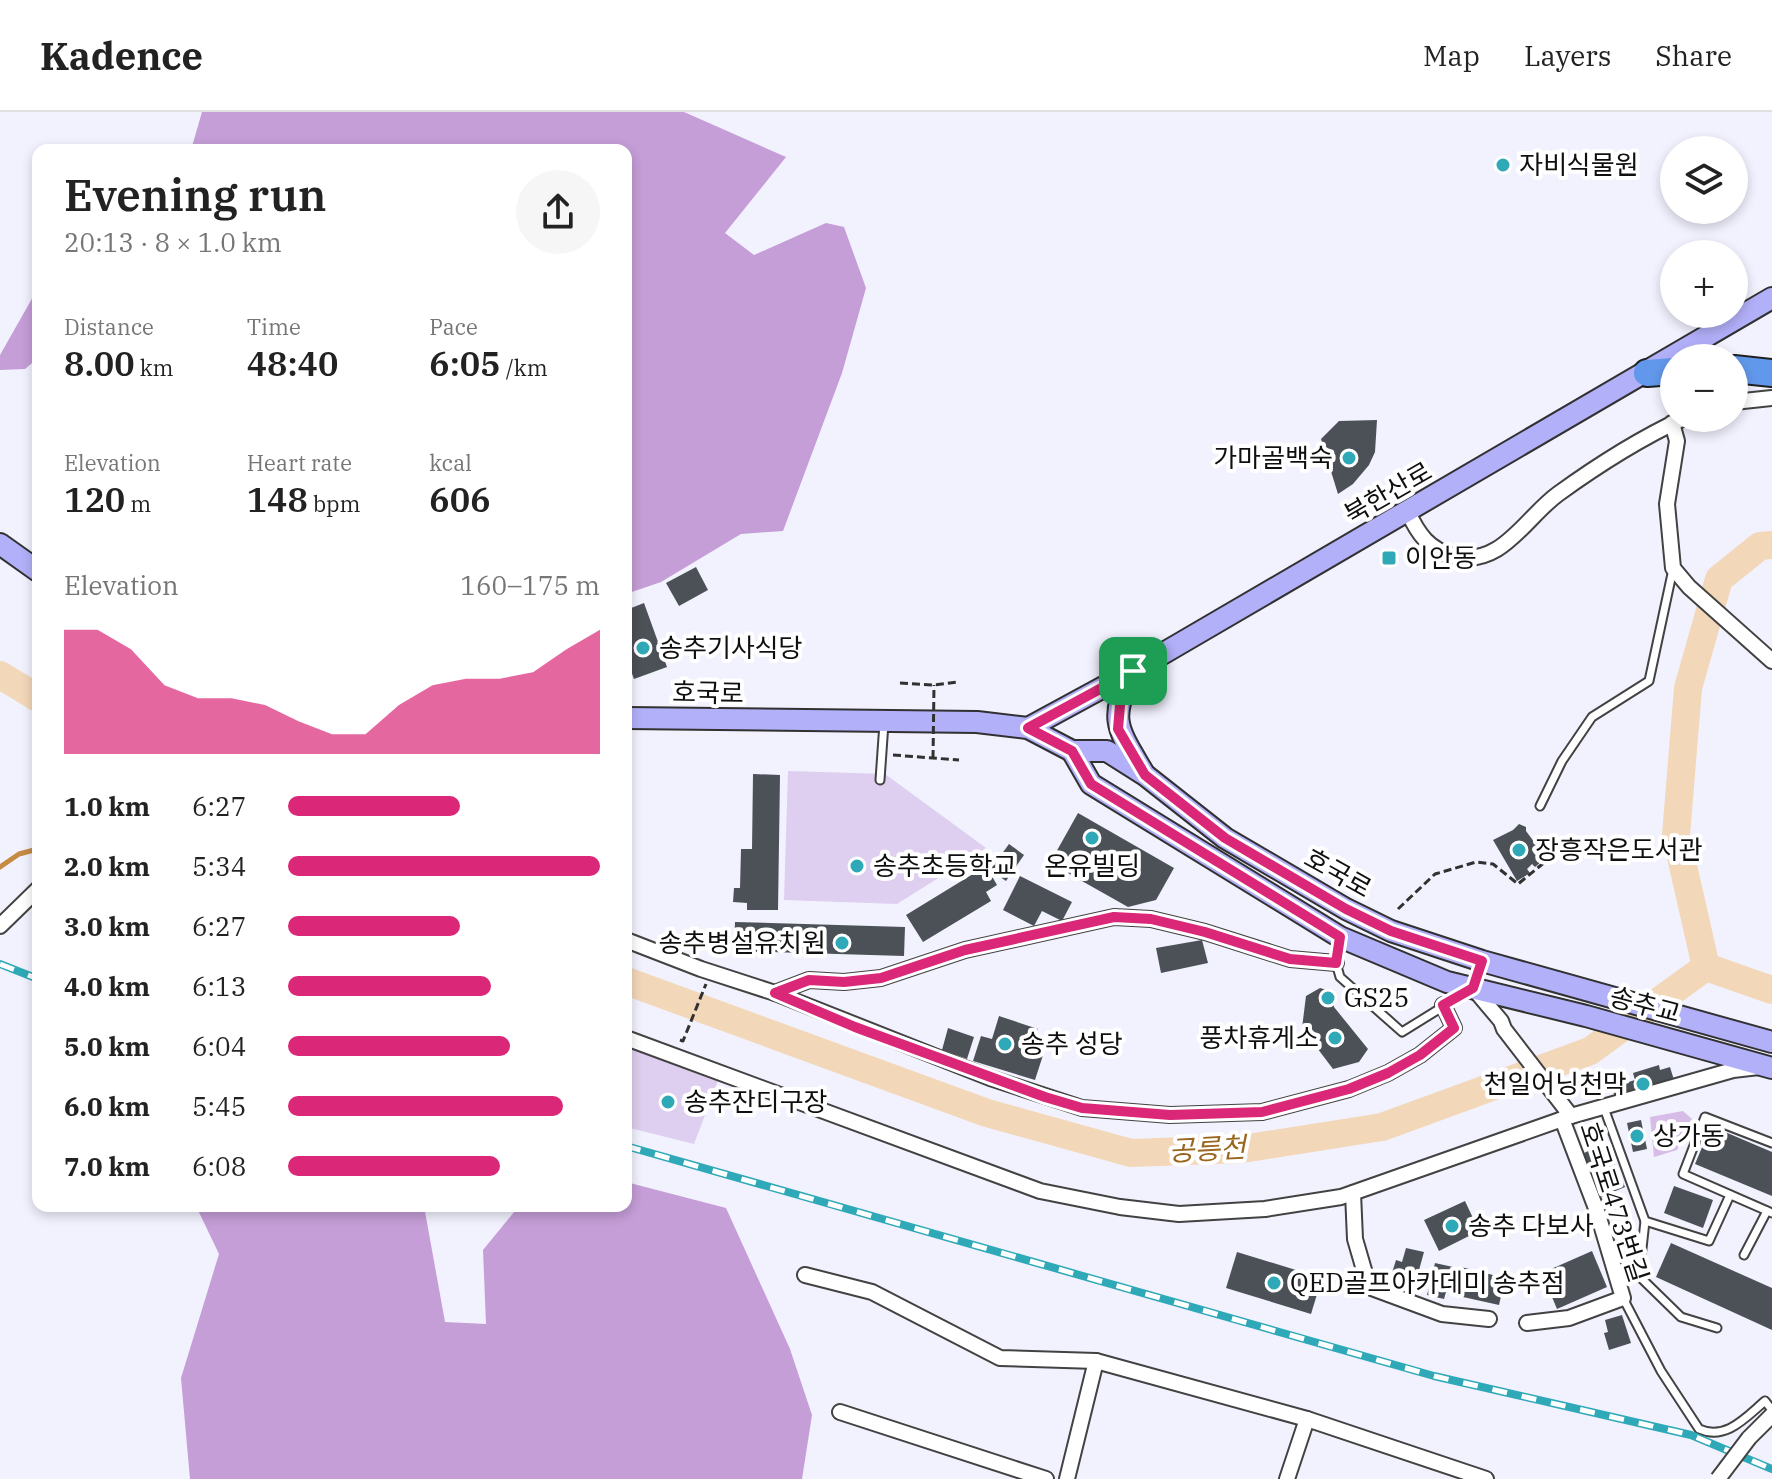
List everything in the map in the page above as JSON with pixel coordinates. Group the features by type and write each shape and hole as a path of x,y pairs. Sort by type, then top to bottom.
{"highway":[{"path":"1748,370 1772,373"},
{"path":"1647,373 1660,372"}],"street":[{"name":"북한산로","path":"1028,728 1133,671 1772,298"},
{"path":"1748,401 1772,398"},
{"path":"1408,512 1417,531 1440,552 1478,558 1495,552 1555,496 1613,456 1660,431"},
{"path":"1677,432 1667,504 1673,568 1772,661"},
{"path":"0,544 32,567"},
{"path":"1133,671 1121,693 1118,729 1145,775"},
{"name":"호국로","path":"632,718 977,722 1028,728 1072,751 1107,751 1145,775 1225,838 1346,909 1391,931 1604,997"},
{"name":"호국로","path":"1072,751 1091,784 1340,937 1447,982 1586,1016"},
{"path":"0,926 32,895"},
{"path":"775,993 809,980 844,982 881,978 965,950 1114,917 1151,919 1290,959 1336,963"},
{"path":"632,942 775,993 855,1027 1045,1097 1082,1108 1170,1115 1262,1112 1349,1089 1388,1073 1420,1055 1454,1028 1443,1005"},
{"name":"호국로473번길","path":"1473,988 1501,1021 1566,1117 1623,1298 1569,1318 1527,1323"},
{"name":"송추교","path":"1604,997 1772,1042"},
{"name":"송추교","path":"1586,1016 1769,1067"},
{"path":"632,1040 1040,1191 1120,1207 1179,1214 1265,1209 1353,1193 1566,1117 1733,1070 1769,1067"},
{"path":"1353,1193 1355,1239 1369,1287 1442,1314 1489,1319"},
{"path":"805,1275 872,1292 1000,1358 1096,1361 1307,1419 1486,1479"},
{"path":"1067,1479 1096,1361"},
{"path":"840,1412 1046,1479"},
{"path":"1718,1479 1772,1412"},
{"path":"1287,1479 1307,1419"}],"lane":[{"path":"1540,806 1562,761 1592,717 1649,681 1673,568"},
{"path":"880,780 884,721"},
{"path":"1340,937 1336,963 1340,977 1402,1032 1473,988 1482,961"},
{"path":"1604,1106 1645,1221 1639,1276 1681,1317 1717,1328"},
{"path":"1744,1255 1770,1212 1683,1174 1705,1117 1772,1143"},
{"path":"1645,1221 1709,1241 1730,1195"},
{"path":"1623,1298 1661,1371 1699,1429 1708,1433 1735,1427 1765,1401 1772,1412"}],"path":[{"path":"900,683 934,685 958,682"},
{"path":"933,758 934,685"},
{"path":"893,755 959,760"},
{"path":"1398,909 1435,874 1476,862 1493,864 1518,884 1551,857 1537,837"},
{"path":"683,1041 708,980"}],"shaded area":[{"path":"202,112 684,112 786,157 725,233 754,255 826,223 844,227 866,288 842,373 783,531 741,534 661,582 632,592 632,144 193,144"},
{"path":"32,299 32,363 25,369 0,370 0,355"},
{"path":"788,771 885,774 986,848 897,904 784,900"},
{"name":"송추잔디구장","path":"632,1045 719,1078 694,1144 632,1128"},
{"path":"1683,1111 1692,1119 1677,1150 1654,1157 1650,1117"},
{"path":"632,1184 726,1208 790,1349 812,1415 802,1479 190,1479 181,1378 219,1254 199,1212 425,1212 445,1322 486,1324 483,1250 514,1212 632,1212"}],"building":[{"name":"가마골백숙","path":"1377,420 1375,452 1369,465 1353,484 1338,494 1321,439 1339,421"},
{"path":"696,567 708,590 679,606 666,583"},
{"name":"송추기사식당","path":"644,603 667,667 634,679 632,674 632,608"},
{"path":"753,774 780,775 778,910 747,910 747,903 733,902 734,888 740,888 741,849 752,849"},
{"name":"온유빌딩","path":"1078,813 1174,868 1156,900 1128,907 1050,863"},
{"name":"장흥작은도서관","path":"1519,824 1526,827 1546,858 1535,867 1532,864 1527,869 1530,873 1517,881 1493,840"},
{"path":"1009,844 1024,855 1006,881 990,870"},
{"path":"986,866 997,885 986,892 991,901 923,942 906,915"},
{"path":"1020,876 1072,902 1062,921 1042,911 1034,926 1003,910"},
{"path":"735,922 905,927 904,956 734,951"},
{"path":"1202,940 1208,963 1161,973 1156,948"},
{"name":"풍차휴게소","path":"1320,988 1333,997 1334,1007 1368,1049 1359,1062 1333,1069 1302,1028 1306,996"},
{"name":"송추 성당","path":"999,1016 1038,1029 1031,1049 1044,1052 1035,1080 973,1061 981,1036 992,1039"},
{"path":"948,1028 974,1037 967,1059 942,1050"},
{"name":"천일어닝천막","path":"1659,1065 1660,1070 1670,1067 1674,1080 1615,1098 1612,1087 1635,1080 1633,1073"},
{"name":"상가동","path":"1641,1120 1647,1149 1633,1152 1627,1123"},
{"path":"1711,1126 1772,1152 1772,1196 1695,1164"},
{"path":"1605,1143 1625,1187 1601,1197 1582,1154"},
{"path":"1674,1186 1713,1200 1703,1228 1664,1213"},
{"name":"송추 다보사","path":"1465,1201 1479,1231 1439,1251 1424,1220"},
{"path":"1671,1243 1772,1288 1772,1330 1656,1277"},
{"path":"1406,1248 1424,1252 1413,1292 1395,1287 1398,1274 1392,1273 1396,1260 1402,1262"},
{"path":"1592,1251 1607,1287 1557,1309 1542,1273"},
{"name":"QED골프아카데미 송추점","path":"1237,1252 1322,1278 1311,1314 1226,1288"},
{"path":"1435,1263 1453,1267 1444,1299 1427,1295"},
{"path":"1461,1267 1505,1278 1499,1305 1454,1295"},
{"path":"1622,1315 1631,1343 1609,1350 1604,1333 1608,1332 1605,1320"}],"waterway":[{"path":"1706,967 1676,835 1688,688 1719,579 1760,546 1772,545"},
{"name":"공릉천","path":"0,675 32,694"},
{"path":"0,867 19,854 32,851"},
{"name":"공릉천","path":"632,983 987,1113 1131,1153 1242,1149 1382,1127 1590,1051 1706,967 1772,990"}],"railway":[{"path":"0,964 32,977"},
{"path":"632,1148 1434,1376 1691,1435 1772,1469"}],"place":[{"name":"자비식물원","path":"1503,165"},
{"name":"가마골백숙","path":"1349,458"},
{"name":"이안동","path":"1389,558"},
{"name":"송추기사식당","path":"643,648"},
{"name":"온유빌딩","path":"1092,838"},
{"name":"장흥작은도서관","path":"1519,850"},
{"name":"송추초등학교","path":"857,866"},
{"name":"송추병설유치원","path":"842,943"},
{"name":"GS25","path":"1328,998"},
{"name":"풍차휴게소","path":"1335,1038"},
{"name":"송추 성당","path":"1005,1044"},
{"name":"천일어닝천막","path":"1643,1084"},
{"name":"송추잔디구장","path":"668,1102"},
{"name":"상가동","path":"1637,1136"},
{"name":"송추 다보사","path":"1452,1226"},
{"name":"QED골프아카데미 송추점","path":"1274,1283"}],"route":[{"path":"1133,671 1121,693 1118,729 1145,775 1225,838 1346,909 1391,931 1482,961 1473,988 1443,1005 1454,1028 1420,1055 1388,1073 1349,1089 1262,1112 1170,1115 1082,1108 1045,1097 855,1027 775,993 809,980 844,982 881,978 965,950 1114,917 1151,919 1205,932 1290,959 1336,963 1340,937 1091,784 1072,751 1028,728 1133,671"}]}
